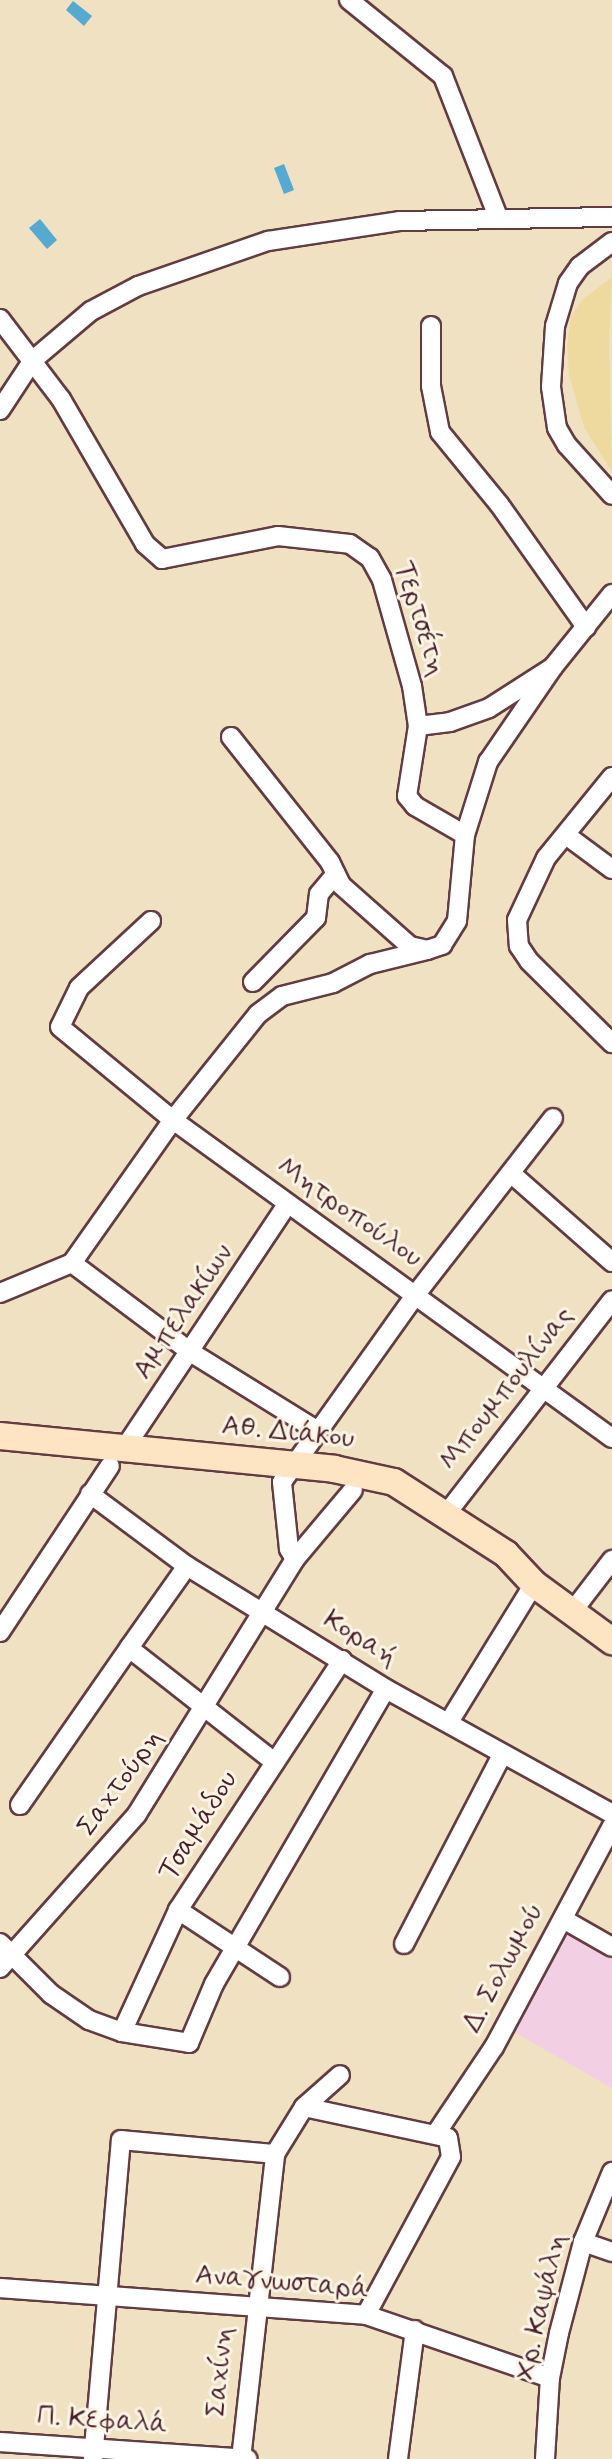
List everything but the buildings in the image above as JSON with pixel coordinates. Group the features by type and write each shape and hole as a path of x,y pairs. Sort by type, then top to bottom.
{"street":[{"path":"349,0 443,76 498,217"},
{"path":"0,410 33,360 91,311 138,286 268,241 340,227 498,217 612,217"},
{"path":"612,242 580,266 568,283 555,326 551,387 557,428 567,445 612,495"},
{"name":"Τερτσέτη","path":"0,319 33,360 145,544 162,559 278,536 350,544 370,558 395,625 418,726 407,796 415,806 465,835"},
{"path":"431,326 431,386 440,432 499,504 586,627"},
{"path":"0,1293 72,1263 173,1120 258,1014 282,996 333,983 370,964 442,945 457,921 465,835 488,762 553,667 612,594"},
{"path":"418,726 450,722 489,708 553,667"},
{"path":"231,737 336,874 341,885 410,946 427,950"},
{"path":"609,1033 544,980 519,946 517,920 530,887 612,777"},
{"path":"566,835 612,869"},
{"path":"253,982 316,918 319,894 336,874"},
{"name":"Μητροπούλου","path":"151,921 79,988 60,1027 173,1120 287,1205 416,1294 542,1391 612,1438"},
{"path":"295,1559 289,1549 288,1473 416,1294 513,1175 553,1118"},
{"path":"513,1175 612,1262"},
{"name":"Αμπελακίων","path":"0,1632 90,1494 192,1353 287,1205"},
{"path":"72,1263 192,1353 318,1431"},
{"name":"Μπουμπουλίνας","path":"447,1513 612,1300"},
{"name":"Αθ. Διάκου","path":"0,1436 117,1457"},
{"name":"Αθ. Διάκου","path":"0,1454 117,1457 394,1482 447,1513 506,1554 534,1584 612,1641"},
{"name":"Αθ. Διάκου","path":"288,1473 408,1507 495,1568 534,1584"},
{"name":"Σαχτούρη","path":"4,1955 137,1814 206,1710 295,1559 353,1490"},
{"name":"Κοραή","path":"90,1494 187,1566 386,1689 612,1814"},
{"path":"572,1612 612,1560"},
{"path":"20,1805 187,1566"},
{"path":"449,1722 534,1584"},
{"path":"129,1648 273,1761"},
{"name":"Τσαμάδου","path":"122,2032 178,1910 342,1660"},
{"path":"4,1955 70,2009 122,2032 189,2043 196,2018 386,1689"},
{"path":"404,1944 502,1755"},
{"name":"Δ. Σολωμού","path":"366,2315 451,2157 443,2135 494,2047 612,1826"},
{"path":"178,1910 280,1977"},
{"path":"563,1919 612,1947"},
{"name":"Σαχίνη","path":"241,2459 255,2309 275,2154 304,2107 340,2075"},
{"path":"304,2107 443,2135"},
{"path":"93,2454 121,2140 275,2154"},
{"name":"Χρ. Καψάλη","path":"545,2459 550,2378 583,2242 612,2172"},
{"path":"583,2242 612,2252"},
{"name":"Αναγνωσταρά","path":"0,2288 366,2315 550,2378"},
{"path":"398,2459 415,2330"},
{"name":"Π. Κεφαλά","path":"0,2442 93,2454 247,2459"}],"shaded area":[{"path":"565,1925 612,1952 612,2088 509,2029"}],"sand":[{"path":"612,277 609,340 612,472 584,427 569,375 567,345 571,317 582,300"}],"water":[{"path":"73,1 92,16 84,26 66,10"},
{"path":"284,164 294,190 284,194 274,168"},
{"path":"40,219 57,240 47,249 29,228"}]}
